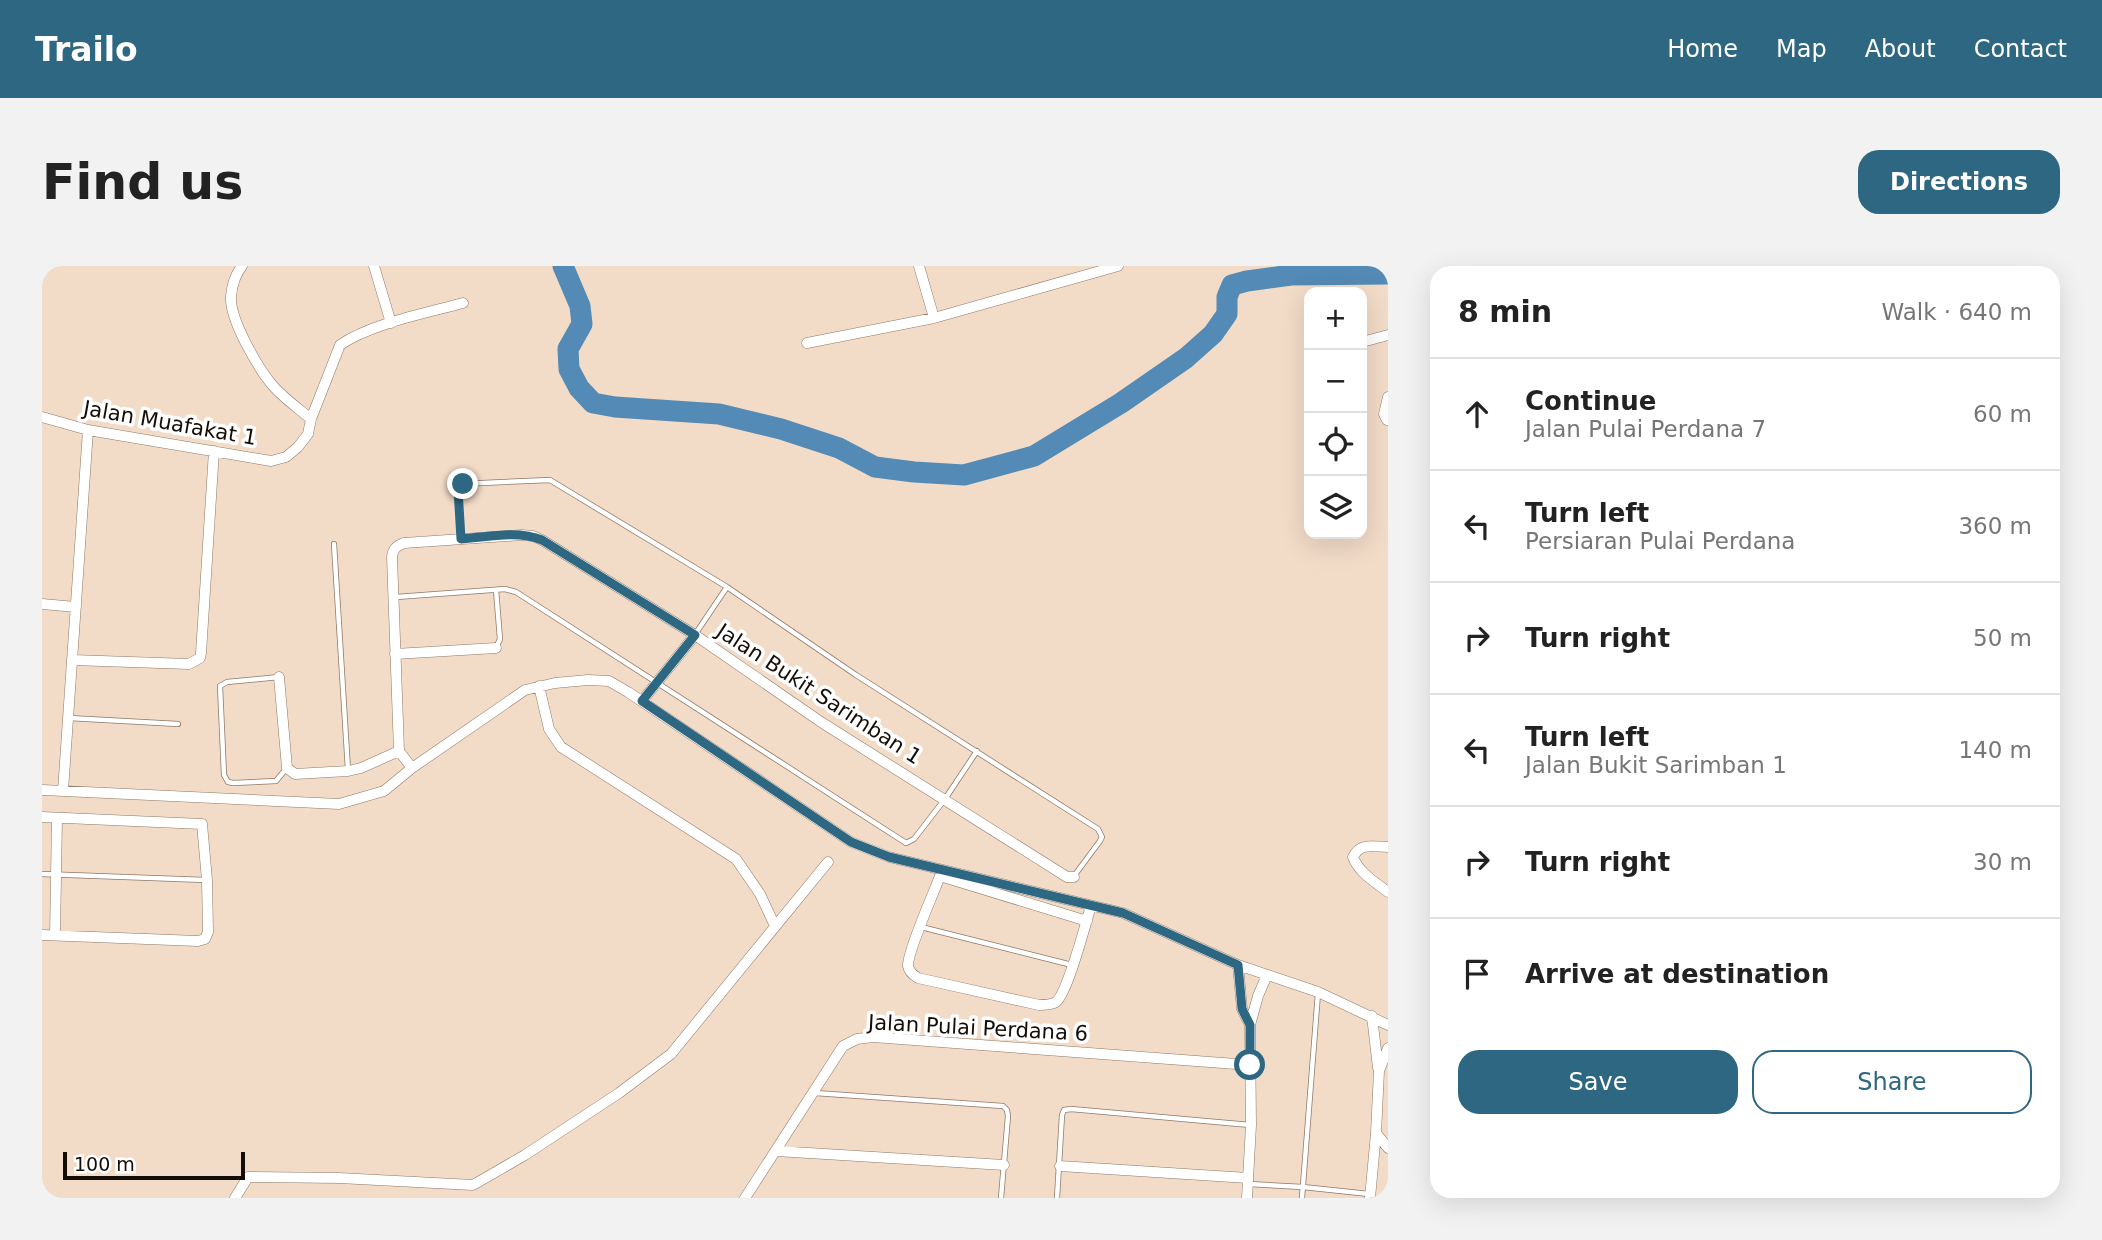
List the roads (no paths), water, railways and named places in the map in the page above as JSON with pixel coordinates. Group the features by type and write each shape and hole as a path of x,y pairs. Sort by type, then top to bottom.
{"street":[{"path":"242,266 235,275 231,298 233,314 257,364 275,389 311,419"},
{"path":"374,266 391,323"},
{"path":"919,266 934,318"},
{"path":"807,343 934,318 1080,270 1118,266"},
{"name":"Jalan Muafakat 1","path":"42,417 88,430 271,461 286,457 308,434 311,419 340,345 350,338 391,323 463,303"},
{"path":"1367,341 1388,335"},
{"path":"1387,420 1384,414 1388,397"},
{"path":"64,791 88,430"},
{"path":"72,660 189,664 200,658 214,451"},
{"name":"Jalan Bukit Sarimban 1","path":"399,751 393,550 404,543 533,536 695,635 821,722 1067,877 1074,877"},
{"path":"42,604 76,607"},
{"path":"642,701 695,635"},
{"path":"395,654 496,648"},
{"path":"279,677 287,768 295,774 348,771 399,751 412,768"},
{"path":"42,790 339,804 384,791 515,695 539,686 588,680 609,681 851,842 889,857 1123,913 1238,965 1318,992 1388,1025"},
{"path":"539,686 549,729 561,747 736,859 760,894 775,926"},
{"path":"42,817 202,824 208,932 205,939 198,941 42,935"},
{"path":"55,935 57,818"},
{"path":"1388,847 1362,846 1356,850 1353,857 1367,877 1388,892"},
{"path":"235,1198 248,1177 340,1178 473,1185 525,1155 620,1093 671,1054 828,862"},
{"path":"1087,921 940,876 908,961 908,968 918,978 1049,1005 1057,1001 1063,993 1073,965 1087,921 1091,906"},
{"path":"1238,965 1242,1009 1250,1025"},
{"path":"1247,1198 1251,1125 1250,1025 1267,975"},
{"path":"1370,1196 1379,1071 1372,1016"},
{"name":"Jalan Pulai Perdana 6","path":"745,1198 843,1046 857,1039 873,1037 1250,1065"},
{"path":"1379,1071 1388,1048"},
{"path":"1379,1071 1388,1064"},
{"path":"1376,1133 1388,1148"},
{"path":"776,1151 1004,1165"},
{"path":"1060,1166 1248,1181"}],"lane":[{"path":"461,539 460,484 550,480 727,587 856,675 1101,832 1100,841 1074,877"},
{"path":"334,544 348,771"},
{"path":"695,635 727,587"},
{"path":"393,597 505,589 516,592 901,841 910,842 914,839 977,751"},
{"path":"496,590 500,639 496,648"},
{"path":"279,677 227,682 220,686 223,775 233,783 276,780 287,768"},
{"path":"68,718 178,724"},
{"path":"42,874 207,880"},
{"path":"920,927 1073,965"},
{"path":"1302,1198 1318,992"},
{"path":"812,1093 1003,1106 1008,1116 1001,1198"},
{"path":"1057,1198 1064,1110 1251,1125"},
{"path":"1248,1181 1370,1196"}],"waterway":[{"path":"563,266 580,306 582,324 568,349 569,369 579,388 593,403 719,414 781,429 839,448 875,467 964,475 1034,456 1121,403 1186,358 1213,334 1227,314 1227,297 1232,285 1291,275 1388,274"}]}
